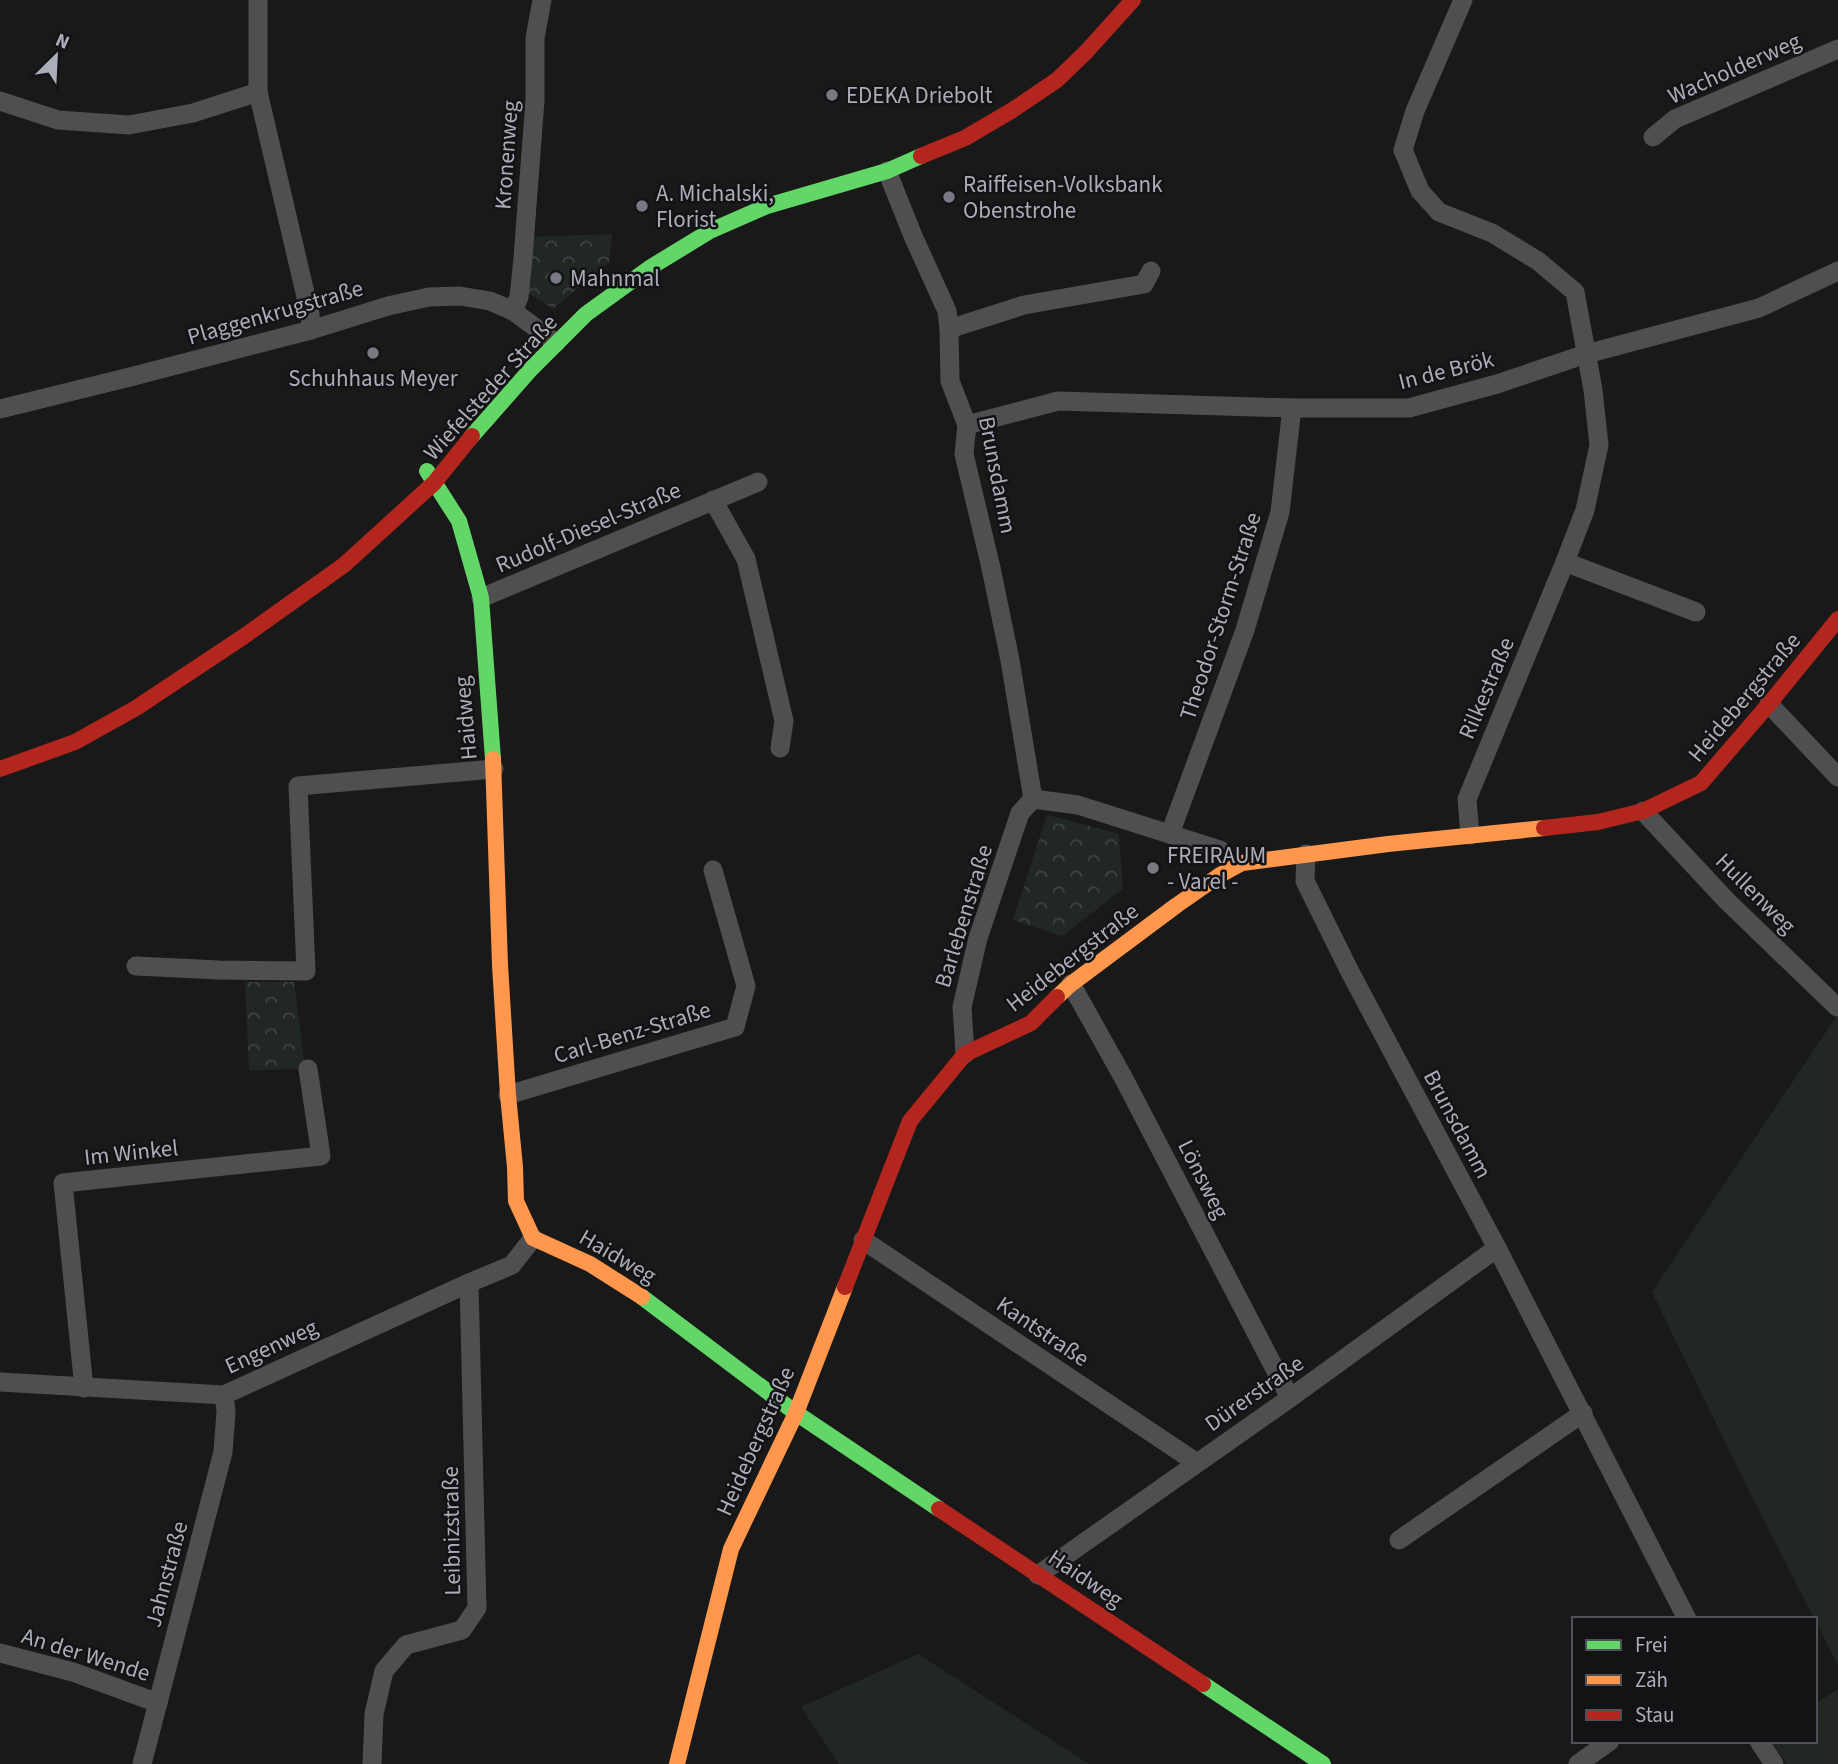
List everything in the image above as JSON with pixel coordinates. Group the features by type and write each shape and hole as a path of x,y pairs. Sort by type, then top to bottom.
{"street":[{"path":"258,0 258,92 310,314 311,330"},
{"name":"Kronenweg","path":"513,312 519,298 522,270 535,100 535,38 542,0"},
{"name":"Wiefelsteder Straße","path":"0,769 75,742 136,708 243,637 344,565 472,436 556,342 586,314 627,283 710,231 767,206 887,171 965,138 1057,80 1133,0"},
{"name":"Rilkestraße","path":"1463,0 1415,111 1403,150 1420,191 1439,212 1492,233 1538,261 1575,292 1593,390 1599,445 1585,510 1467,799 1470,835"},
{"name":"Wacholderweg","path":"1653,137 1675,119 1838,49"},
{"path":"0,101 58,120 130,125 193,113 258,92"},
{"name":"Brunsdamm","path":"887,171 947,311 950,381 967,425 964,454 992,568 1033,799"},
{"path":"949,329 1024,306 1144,284 1151,271"},
{"name":"In de Brök","path":"967,425 1058,401 1292,408 1409,408 1497,384 1586,354 1759,309 1838,271"},
{"name":"Plaggenkrugstraße","path":"0,409 311,330 388,306 429,297 460,296 490,302 513,312 556,342"},
{"name":"Theodor-Storm-Straße","path":"1170,834 1245,630 1280,512 1292,408"},
{"name":"Haidweg","path":"431,477 459,521 481,598 494,769 500,965 516,1201 533,1238 590,1264 639,1294 796,1413 1323,1764"},
{"name":"Rudolf-Diesel-Straße","path":"481,598 758,482"},
{"name":"Rudolf-Diesel-Straße","path":"713,500 746,559 784,721 780,748"},
{"path":"1565,562 1696,612"},
{"name":"Heidebergstraße","path":"677,1764 731,1549 796,1413 910,1121 965,1054 1031,1023 1071,984 1220,875 1242,863 1598,822 1643,811 1701,783 1838,620"},
{"path":"1769,704 1838,777"},
{"path":"136,966 306,971 298,786 494,769"},
{"path":"1033,799 1078,805 1220,850"},
{"name":"Barlebenstraße","path":"965,1054 962,1007 978,938 1020,814 1033,799"},
{"name":"Hullenweg","path":"1643,811 1727,901 1837,1007"},
{"name":"Brunsdamm","path":"1307,854 1306,881 1350,972 1583,1413 1686,1617"},
{"name":"Carl-Benz-Straße","path":"508,1095 735,1027 746,986 713,870"},
{"name":"Lönsweg","path":"1071,984 1123,1077 1290,1398"},
{"name":"Im Winkel","path":"84,1388 63,1183 321,1156 308,1069"},
{"name":"Engenweg","path":"0,1382 224,1395 512,1265 533,1238"},
{"name":"Kantstraße","path":"863,1240 1196,1463"},
{"name":"Dürerstraße","path":"1038,1575 1497,1248"},
{"name":"Leibnizstraße","path":"372,1764 374,1714 384,1671 406,1645 462,1630 477,1608 469,1283"},
{"name":"Jahnstraße","path":"142,1764 223,1452 226,1412 224,1395"},
{"path":"1399,1540 1583,1413"},
{"name":"An der Wende","path":"0,1653 73,1672 158,1703"},
{"path":"1578,1764 1608,1743"},
{"path":"1760,1743 1774,1764"}],"green space":[{"path":"612,234 609,262 553,309 528,293 533,237"},
{"path":"1047,815 1119,834 1123,889 1062,936 1013,920"},
{"path":"245,982 294,982 305,1069 249,1070"},
{"path":"1838,1017 1838,1665 1817,1624 1817,1617 1813,1617 1749,1491 1652,1292"},
{"path":"918,1654 1089,1764 839,1764 801,1707"},
{"path":"1838,1689 1838,1764 1787,1764 1772,1743 1817,1743 1817,1703"}],"traffic: fast":[{"path":"472,436 531,369 586,314 651,267 710,231 767,206 887,171 921,156"},
{"path":"427,471 459,521 481,598 493,759"},
{"path":"642,1297 796,1413 939,1509"},
{"path":"1203,1684 1323,1764"}],"traffic: slow":[{"path":"493,759 500,965 516,1201 533,1238 590,1264 642,1297"},
{"path":"1057,997 1177,905 1242,863 1544,828"},
{"path":"677,1764 731,1549 796,1413 845,1287"}],"traffic: jam":[{"path":"921,156 965,138 1057,80 1133,0"},
{"path":"0,769 75,742 136,708 243,637 344,565 434,483 472,436"},
{"path":"1544,828 1598,822 1643,811 1701,783 1838,619"},
{"path":"845,1287 910,1121 965,1054 1031,1023 1057,997"},
{"path":"939,1509 1203,1684"}],"place":[{"name":"EDEKA Driebolt","path":"832,95"},
{"name":"Raiffeisen-Volksbank Obenstrohe","path":"949,197"},
{"name":"A. Michalski, Florist","path":"642,206"},
{"name":"Mahnmal","path":"556,278"},
{"name":"Schuhhaus Meyer","path":"373,353"},
{"name":"FREIRAUM - Varel -","path":"1153,868"}]}
